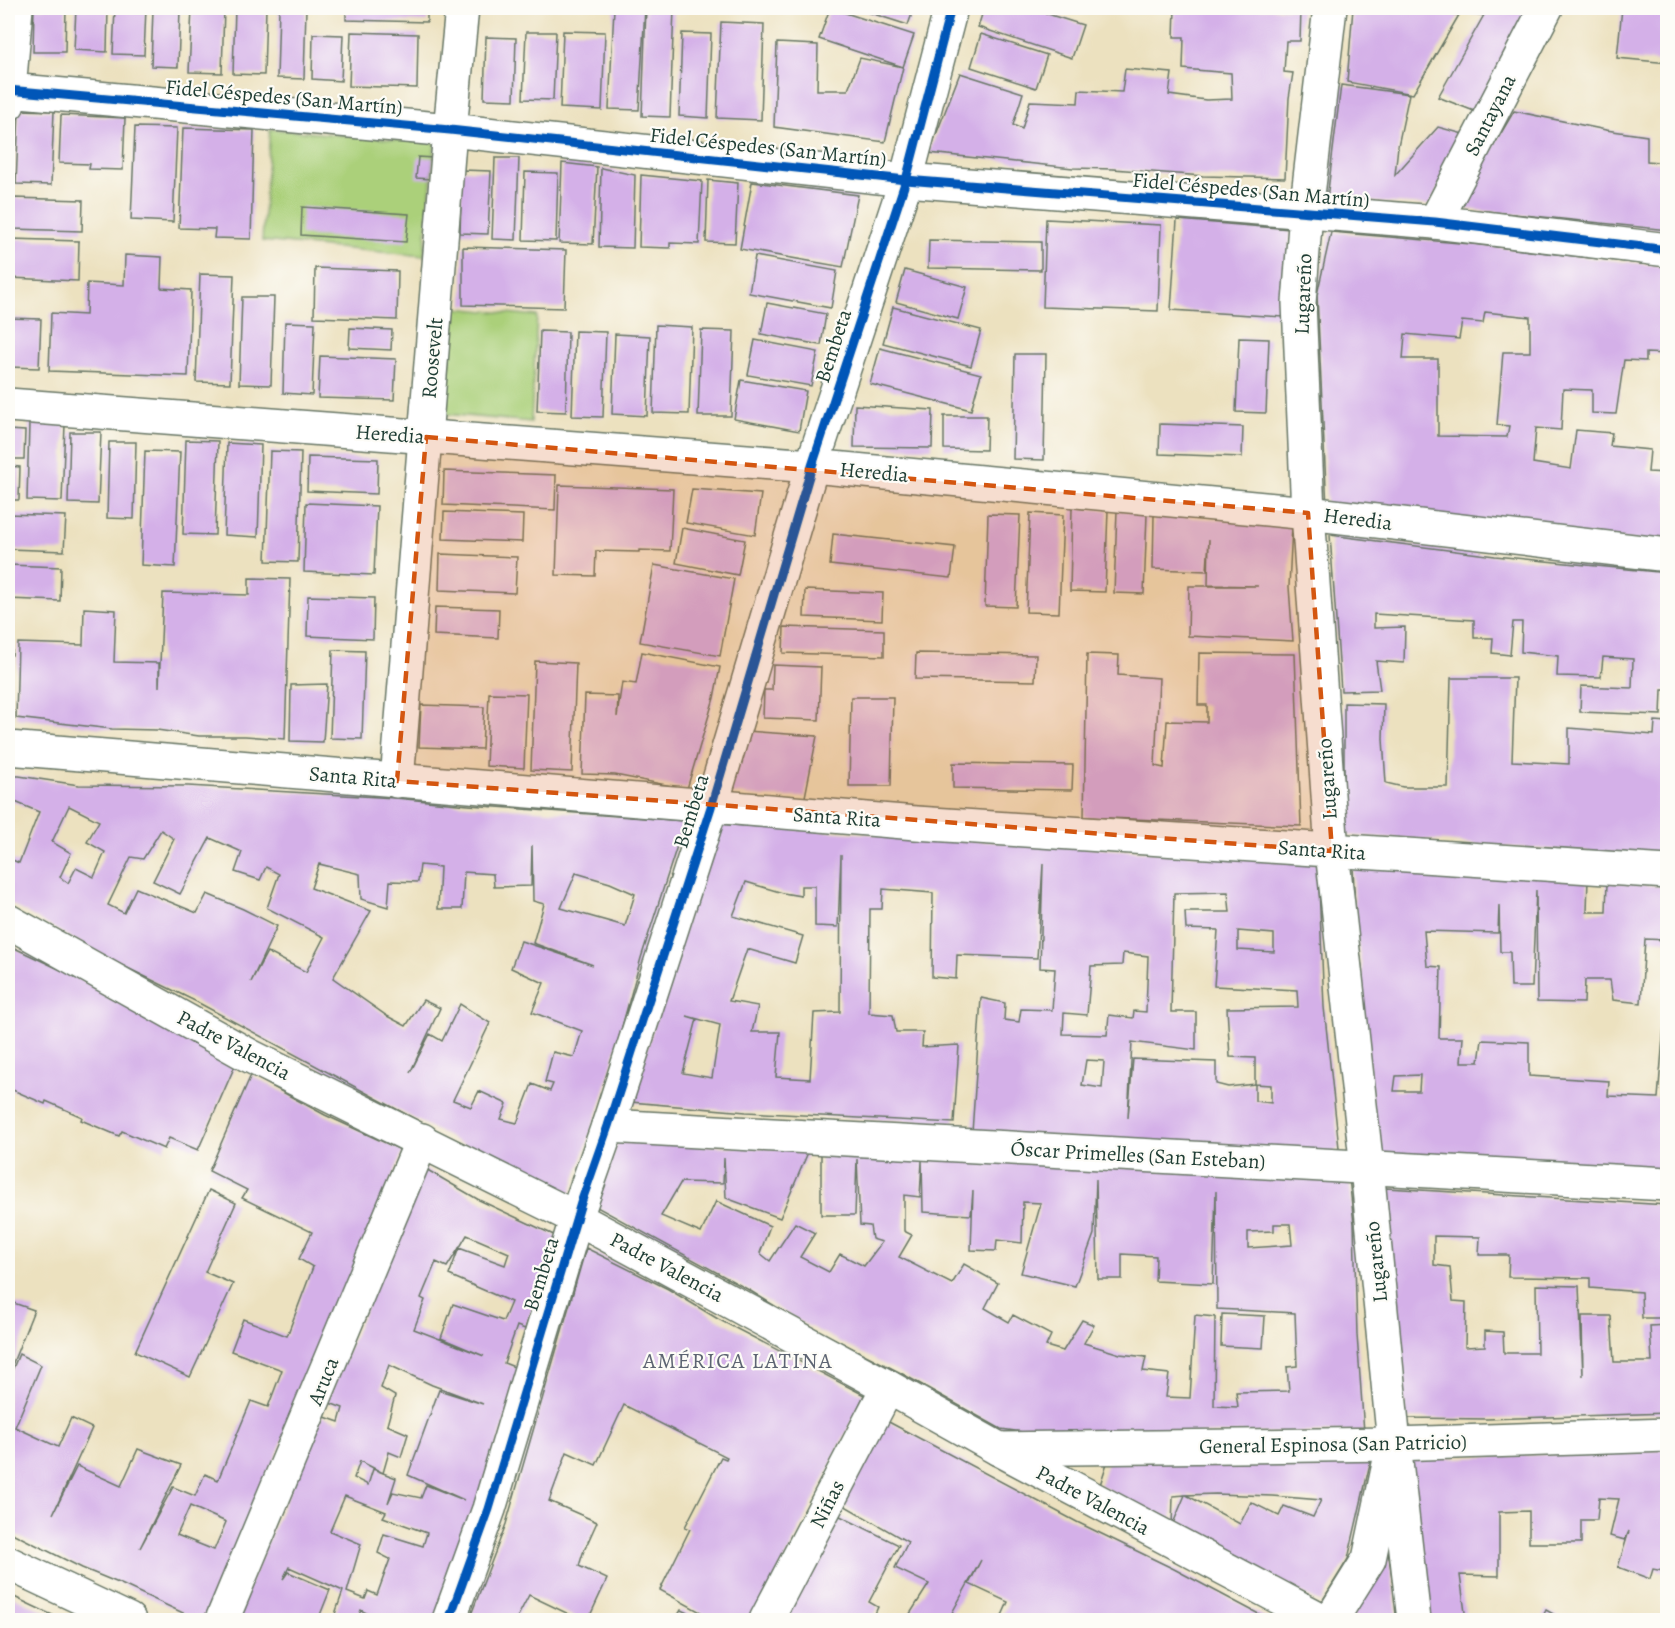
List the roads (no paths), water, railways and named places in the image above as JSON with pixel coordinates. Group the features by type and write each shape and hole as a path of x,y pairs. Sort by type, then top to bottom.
{"street":[{"path":"8,95 16,8"},
{"name":"Roosevelt","path":"398,781 450,130 462,8"},
{"name":"Bembeta","path":"449,1620 489,1509 576,1218 711,807 812,466 906,180 951,8"},
{"name":"Lugareño","path":"1330,8 1306,212 1299,303 1308,513 1332,851 1414,1620"},
{"name":"Santayana","path":"1435,222 1546,8"},
{"name":"Fidel Céspedes (San Martín)","path":"8,95 450,130 906,180 1435,222 1668,250"},
{"name":"Heredia","path":"8,405 812,466 1308,513 1668,555"},
{"name":"Santa Rita","path":"8,748 999,829 1668,872"},
{"name":"Padre Valencia","path":"8,921 248,1054 576,1218 999,1449 1322,1620"},
{"name":"Óscar Primelles (San Esteban)","path":"608,1126 1668,1184"},
{"name":"Aruca","path":"222,1620 422,1140"},
{"name":"Niñas","path":"766,1620 888,1387"},
{"name":"General Espinosa (San Patricio)","path":"999,1449 1394,1444 1668,1435"},
{"path":"1331,1620 1369,1559 1394,1444"},
{"path":"8,1563 129,1620"}],"district":[{"name":"AMÉRICA LATINA","path":"738,1360"}]}
